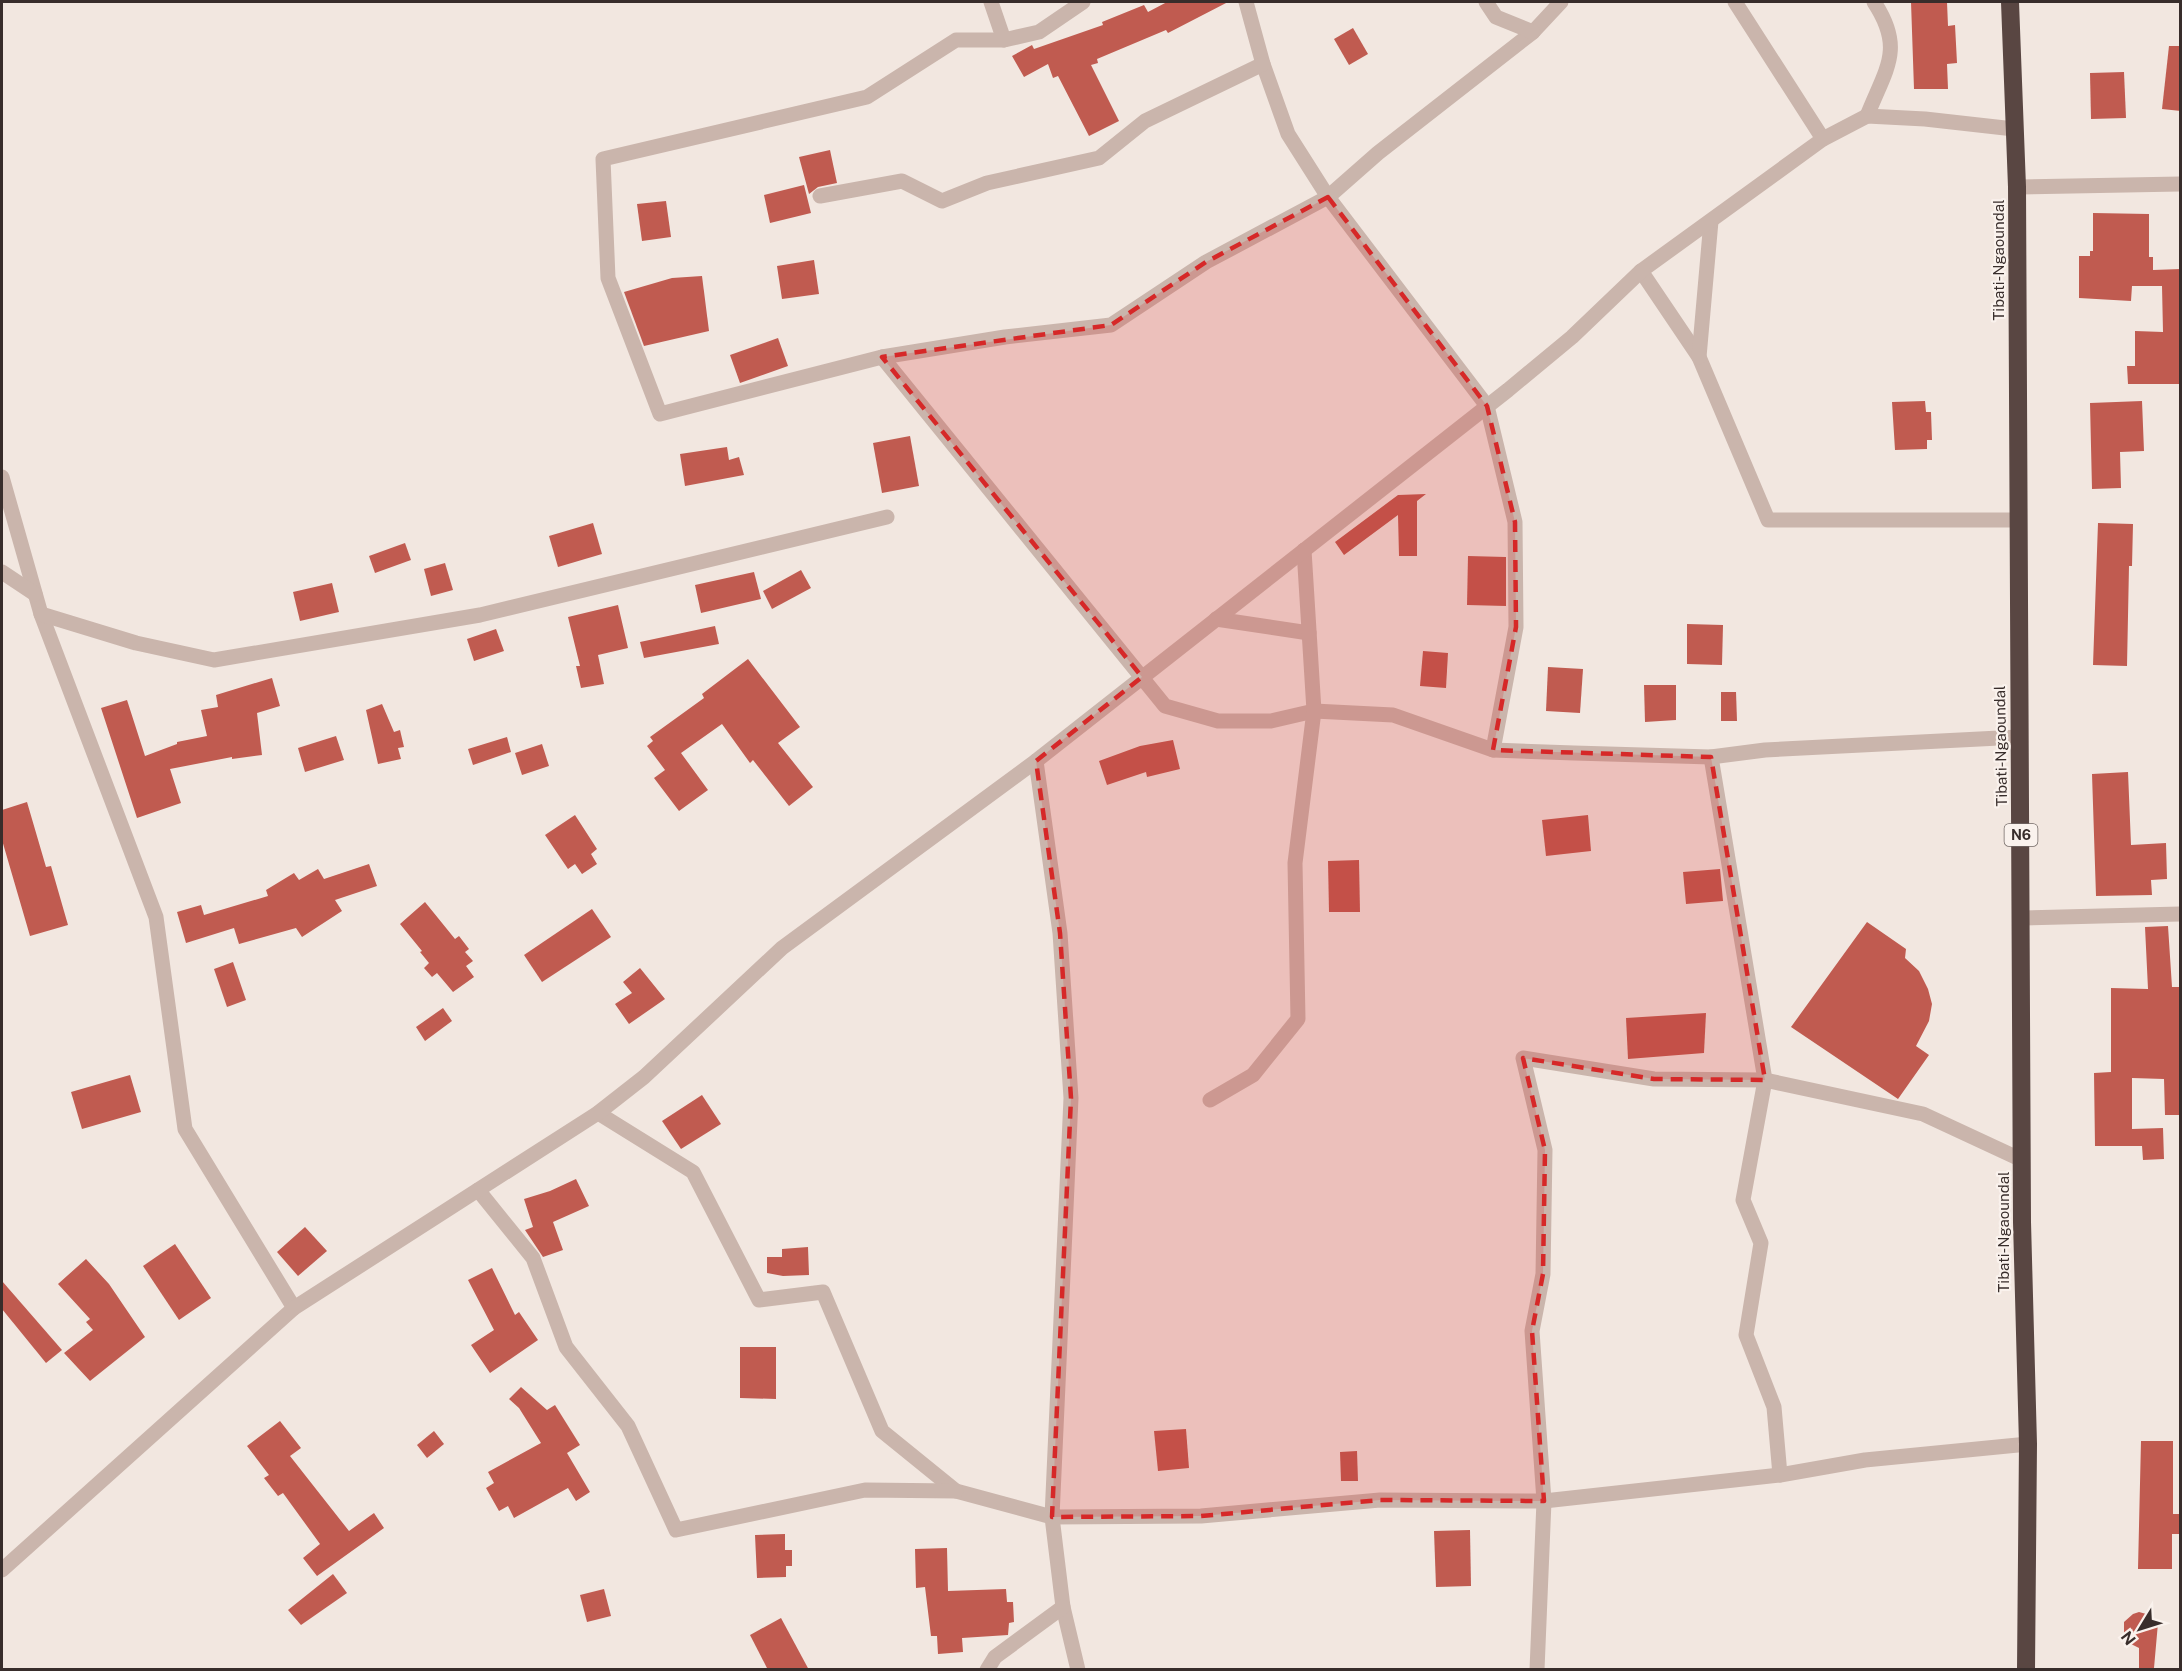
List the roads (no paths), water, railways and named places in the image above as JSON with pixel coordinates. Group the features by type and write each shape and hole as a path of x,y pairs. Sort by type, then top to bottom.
{"highway":[{"name":"Tibati-Ngaoundal","path":"2010,2 2017,187 2022,1160 2024,1356 2028,1444 2026,1670"}],"street":[{"path":"990,2 1004,40"},
{"path":"1083,2 1039,32 1004,40 956,40 867,98 603,159 608,278 660,414 882,357 1005,337 1111,325 1206,262 1328,197 1378,153 1533,32 1561,2"},
{"path":"1246,2 1263,64 1288,134 1328,197 1487,406 1515,522 1516,627 1493,750"},
{"path":"1486,2 1496,17 1533,32"},
{"path":"1735,2 1823,139"},
{"path":"1867,116 1892,45 1886,21 1874,2"},
{"path":"820,196 902,181 942,201 987,183 1099,158 1145,121 1263,64"},
{"path":"2,1570 294,1308 598,1113 644,1077 782,948 1035,761 1487,406 1572,337 1641,271 1823,139 1867,116 1925,119 2014,129"},
{"path":"2017,187 2181,184"},
{"path":"1699,357 1711,222"},
{"path":"1641,271 1699,357 1768,520 2018,520"},
{"path":"882,357 1165,706 1218,721 1271,721 1314,711 1393,715 1493,750 1711,757 1765,750 2019,737"},
{"path":"2,477 41,614 156,917 185,1129 294,1308"},
{"path":"41,614 136,643 214,660 480,615 887,518"},
{"path":"1210,1100 1253,1075 1298,1019 1296,862 1314,711 1304,550"},
{"path":"2,572 35,594"},
{"path":"1216,619 1309,633"},
{"path":"1711,757 1765,1080 1743,1200 1761,1243 1746,1335 1774,1407 1780,1475"},
{"path":"1035,761 1060,933 1071,1098 1052,1517 1063,1607 1078,1670"},
{"path":"2022,918 2181,914"},
{"path":"1537,1670 1544,1501 1532,1331 1543,1274 1545,1150 1524,1058 1654,1079 1765,1080 1923,1114 2022,1160"},
{"path":"598,1113 693,1172 759,1300 823,1292 882,1431 956,1491"},
{"path":"478,1190 533,1258 566,1347 628,1426 676,1530 865,1490 956,1491 1052,1517 1201,1516 1380,1500 1544,1501 1780,1475 1865,1460 2028,1444"},
{"path":"987,1670 995,1657 1063,1607"}]}
